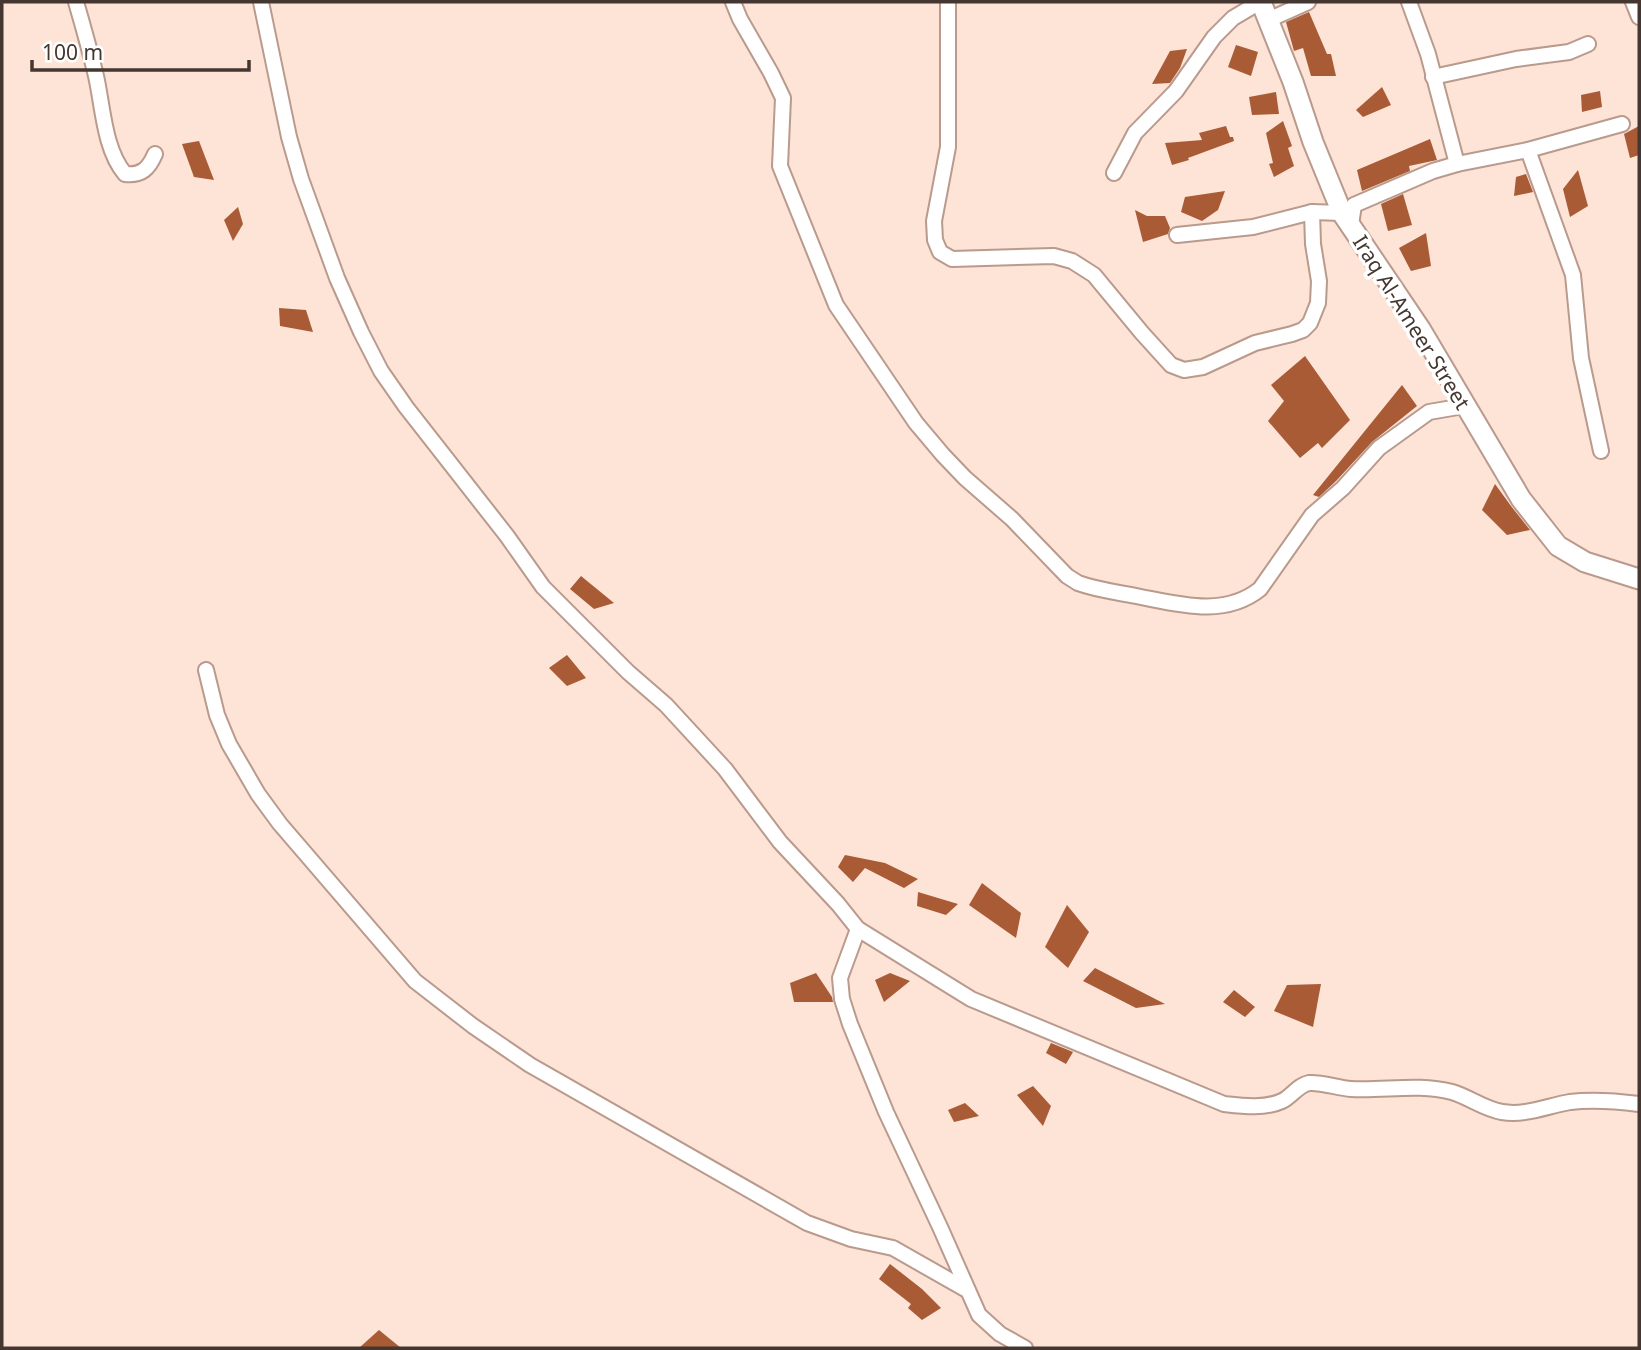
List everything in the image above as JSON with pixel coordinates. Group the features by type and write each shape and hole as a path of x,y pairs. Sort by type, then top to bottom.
{"main road":[{"name":"Iraq Al-Ameer Street","path":"1263,8 1313,142 1347,219 1421,330 1521,499 1558,546 1585,562 1639,579"}],"street":[{"path":"76,2 112,150 119,167 125,174 142,172 149,167 155,154"},
{"path":"261,2 284,118 301,179 337,278 381,370 406,407 507,536 543,587 628,672 666,705 725,769 780,842 858,929 971,999 1224,1104 1243,1107 1272,1104 1283,1101 1310,1083 1353,1089 1420,1086 1454,1093 1486,1108 1510,1113 1583,1101 1639,1104"},
{"path":"733,2 783,98 780,166 836,305 916,423 943,455 1012,519 1067,576 1078,583 1185,607 1213,606 1250,597 1261,589 1312,516 1343,488 1379,448 1429,412 1464,406"},
{"path":"948,2 948,147 934,221 935,240 940,252 952,259 1054,256 1072,261 1094,275 1171,365 1184,370 1203,367 1255,343 1303,330 1310,323 1318,303 1319,281 1312,244 1312,212"},
{"path":"1114,173 1135,132 1176,91 1214,37 1233,18 1263,8 1308,2"},
{"path":"1409,2 1421,32 1457,164"},
{"path":"1633,2 1639,17"},
{"path":"1433,77 1569,51 1588,44"},
{"path":"1177,235 1252,227 1312,212 1347,219 1354,205 1415,178 1457,164 1528,150 1622,124"},
{"path":"1528,150 1573,275 1581,358 1601,451"},
{"path":"206,670 217,715 229,744 257,793 279,824 415,981 473,1026 530,1065 807,1223 851,1239 893,1248 965,1289"},
{"path":"858,929 841,978 842,999 886,1112 979,1315 987,1325 1025,1348"}],"building":[{"path":"1309,12 1327,54 1331,54 1336,76 1311,76 1303,48 1294,51 1286,22"},
{"path":"1236,45 1258,52 1251,76 1228,67"},
{"path":"1187,49 1180,68 1170,83 1152,84 1170,51"},
{"path":"1382,87 1391,105 1363,117 1356,110"},
{"path":"1600,91 1602,107 1582,112 1581,95"},
{"path":"1276,92 1279,114 1252,115 1249,97"},
{"path":"1283,121 1292,146 1288,148 1294,166 1274,177 1269,164 1273,163 1266,133"},
{"path":"1226,126 1234,141 1172,165 1165,143 1202,140 1199,133"},
{"path":"1639,126 1639,155 1630,158 1624,134"},
{"path":"1430,139 1437,160 1409,166 1410,171 1362,191 1357,170"},
{"path":"199,141 214,180 194,177 182,144"},
{"path":"1578,170 1588,206 1570,217 1563,189"},
{"path":"1526,174 1533,192 1514,196 1516,177"},
{"path":"1225,191 1218,210 1202,221 1181,212 1185,197"},
{"path":"1403,194 1412,225 1388,231 1381,204"},
{"path":"238,207 243,224 233,241 224,220"},
{"path":"1135,210 1147,216 1165,216 1170,228 1168,234 1143,242"},
{"path":"1426,233 1431,266 1411,271 1399,248"},
{"path":"279,308 306,310 313,332 280,326"},
{"path":"1305,356 1350,420 1322,448 1318,443 1300,458 1268,421 1284,401 1271,385"},
{"path":"1402,385 1417,406 1372,442 1319,497 1313,495"},
{"path":"1495,484 1530,530 1507,535 1482,510"},
{"path":"581,576 614,603 594,609 570,589"},
{"path":"567,655 586,678 567,686 549,668"},
{"path":"845,855 885,863 918,879 904,888 865,868 853,882 838,867"},
{"path":"982,883 1021,913 1016,938 969,905"},
{"path":"918,892 958,904 946,915 917,906"},
{"path":"1067,905 1089,932 1068,968 1045,947"},
{"path":"1095,968 1165,1004 1136,1008 1083,981"},
{"path":"816,973 833,1002 794,1002 790,983"},
{"path":"890,973 910,981 884,1002 875,980"},
{"path":"1321,984 1313,1027 1274,1011 1287,985"},
{"path":"1234,990 1255,1007 1245,1017 1223,1002"},
{"path":"1051,1043 1073,1052 1066,1064 1046,1053"},
{"path":"1033,1086 1051,1106 1043,1126 1017,1095"},
{"path":"965,1103 979,1116 954,1122 948,1110"},
{"path":"890,1264 941,1308 922,1320 908,1308 911,1304 879,1279"},
{"path":"379,1330 401,1348 359,1348"}]}
